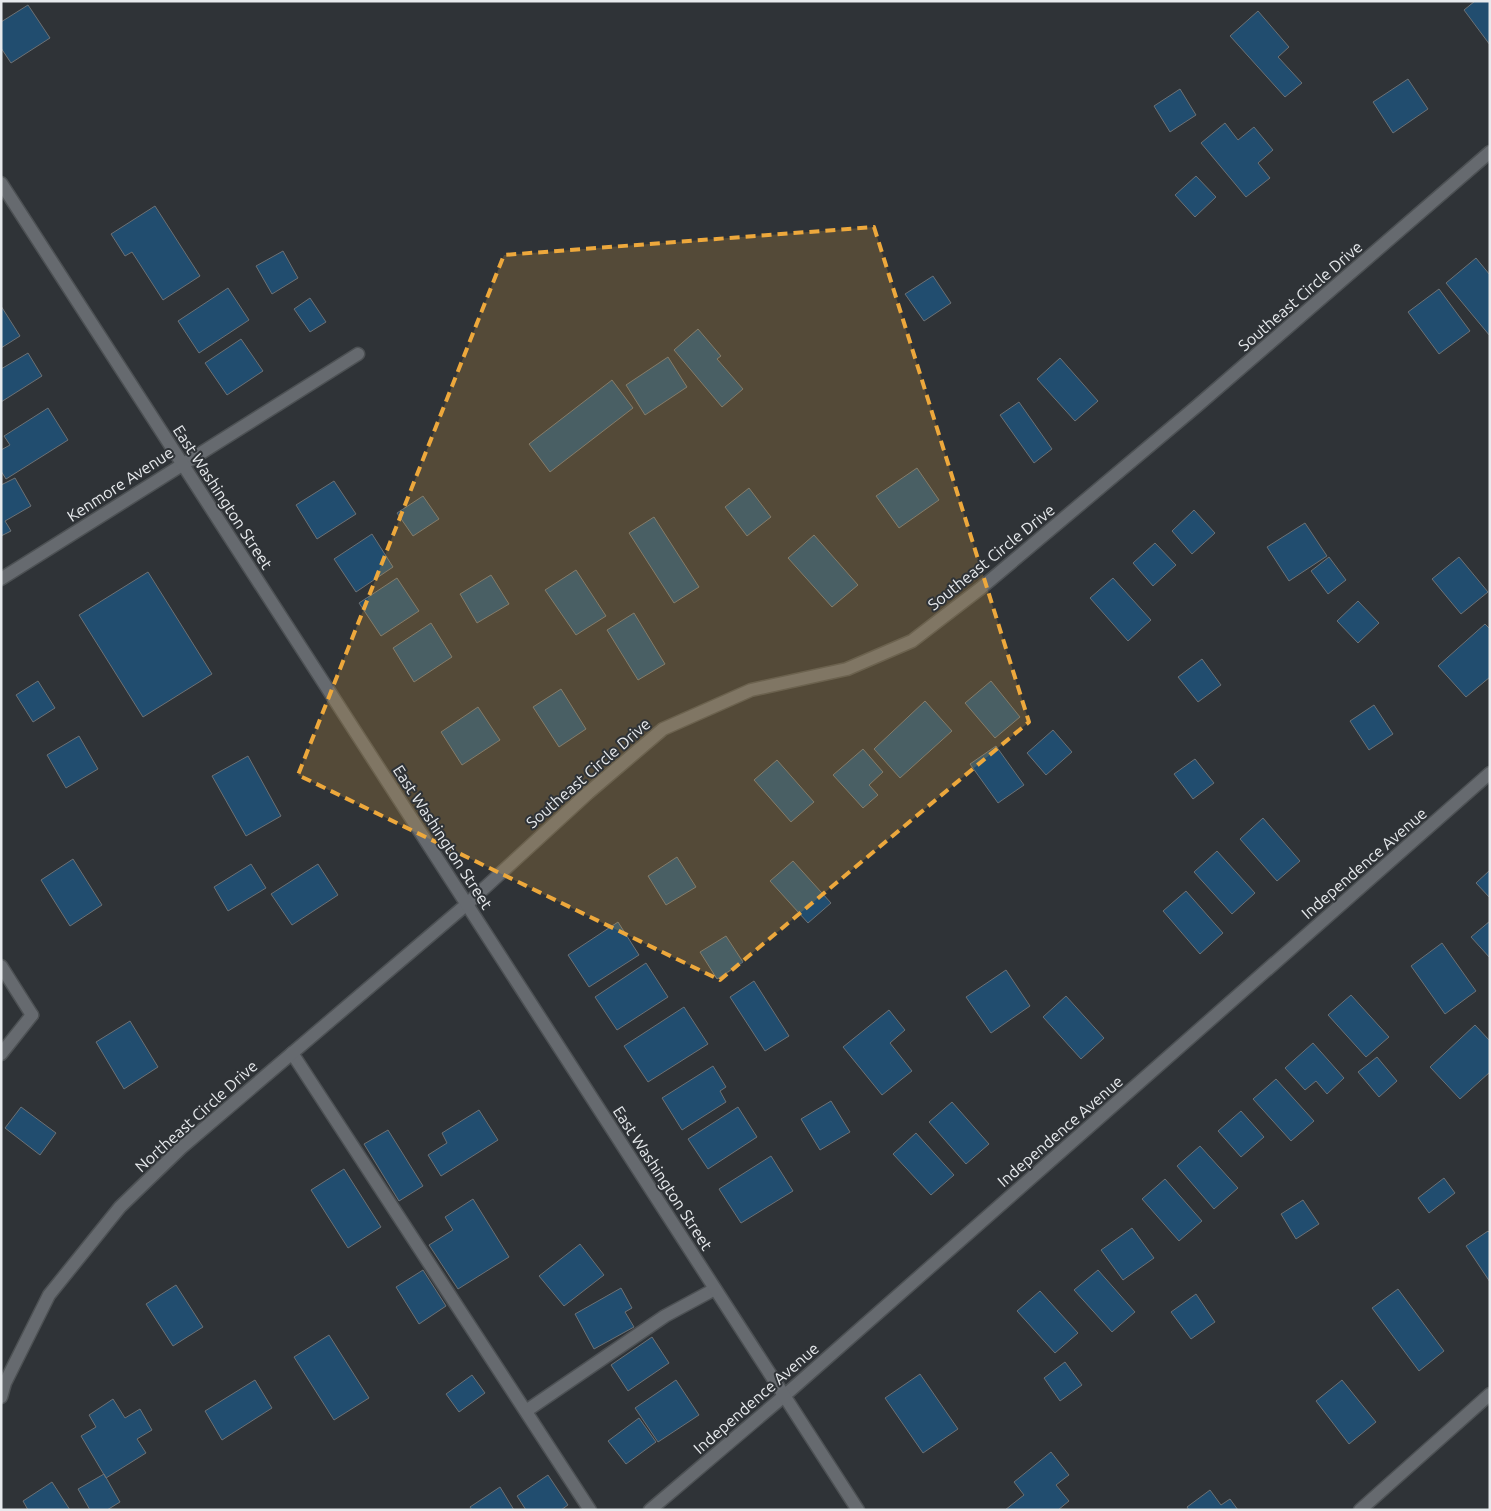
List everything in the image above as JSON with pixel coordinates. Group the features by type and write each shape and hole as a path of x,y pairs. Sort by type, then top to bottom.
{"street":[{"name":"Southeast Circle Drive","path":"466,904 588,793 663,729 751,690 847,669 912,641 981,588 1197,406 1490,152"},
{"name":"East Washington Street","path":"1,183 858,1510"},
{"name":"Kenmore Avenue","path":"1,579 358,354"},
{"name":"Independence Avenue","path":"650,1510 784,1396 1490,773"},
{"name":"Northeast Circle Drive","path":"1,1397 4,1383 49,1295 120,1207 181,1148 466,904"},
{"path":"1,966 32,1015 1,1054"},
{"path":"292,1053 590,1510"},
{"path":"526,1411 650,1326 715,1289"},
{"path":"1360,1510 1490,1394"}],"highlighted area":[{"path":"874,227 1029,722 720,980 298,775 504,255"}],"building":[{"path":"1475,1 1490,1 1490,45 1464,10"},
{"path":"28,5 50,38 11,63 1,48 1,22"},
{"path":"1258,11 1289,47 1278,57 1302,83 1285,97 1230,36"},
{"path":"1408,79 1428,109 1393,133 1373,102"},
{"path":"1180,89 1196,115 1170,132 1154,106"},
{"path":"1225,123 1238,140 1254,127 1273,150 1258,163 1270,178 1246,197 1201,143"},
{"path":"1196,176 1216,197 1195,217 1175,195"},
{"path":"155,206 200,276 163,300 132,252 125,256 111,234"},
{"path":"283,251 298,278 272,294 256,266"},
{"path":"1476,258 1490,275 1490,336 1446,283"},
{"path":"933,276 951,303 924,321 905,294"},
{"path":"228,288 249,320 199,353 178,321"},
{"path":"1439,289 1470,331 1439,354 1408,312"},
{"path":"310,298 326,322 310,332 294,309"},
{"path":"1,306 20,336 1,348"},
{"path":"698,329 721,356 717,359 743,389 722,407 674,350"},
{"path":"241,339 263,371 227,395 205,363"},
{"path":"28,353 42,376 1,402 1,369"},
{"path":"668,357 687,387 645,415 626,385"},
{"path":"1060,358 1098,401 1075,421 1037,379"},
{"path":"612,380 633,408 550,472 529,444"},
{"path":"1019,402 1052,449 1034,463 1000,415"},
{"path":"48,408 68,440 6,479 1,471 1,450 10,445 4,436"},
{"path":"917,468 939,500 899,528 876,496"},
{"path":"15,478 31,506 5,521 11,531 1,536 1,485"},
{"path":"334,481 356,514 317,539 296,505"},
{"path":"749,488 771,517 747,536 725,507"},
{"path":"423,496 439,519 413,536 397,513"},
{"path":"1194,510 1215,533 1192,554 1172,531"},
{"path":"654,517 699,587 674,603 629,533"},
{"path":"1305,523 1327,556 1289,581 1267,547"},
{"path":"372,534 393,567 356,592 334,559"},
{"path":"814,535 858,585 832,607 788,558"},
{"path":"1155,543 1176,565 1153,586 1133,563"},
{"path":"1329,557 1346,580 1328,594 1311,571"},
{"path":"1459,557 1488,592 1461,614 1432,579"},
{"path":"576,570 606,616 576,635 545,590"},
{"path":"148,572 212,674 143,717 79,615"},
{"path":"491,575 509,604 477,623 460,594"},
{"path":"397,578 419,611 381,636 359,603"},
{"path":"1113,578 1151,620 1128,641 1090,598"},
{"path":"1358,601 1379,623 1358,643 1337,621"},
{"path":"634,613 665,664 638,680 607,630"},
{"path":"431,623 452,657 414,682 393,648"},
{"path":"1485,624 1490,629 1490,677 1466,697 1438,666"},
{"path":"1202,659 1221,685 1198,702 1178,677"},
{"path":"38,681 55,708 33,722 16,695"},
{"path":"991,681 1020,717 995,738 965,703"},
{"path":"561,689 586,729 559,747 533,707"},
{"path":"925,701 952,731 900,778 874,749"},
{"path":"1374,705 1393,734 1369,750 1350,721"},
{"path":"478,707 500,740 462,765 441,732"},
{"path":"1053,730 1072,752 1046,775 1027,753"},
{"path":"79,736 98,769 66,788 47,755"},
{"path":"996,746 1024,785 998,803 970,764"},
{"path":"863,749 883,772 869,785 878,795 863,808 833,775"},
{"path":"248,756 281,816 246,836 212,776"},
{"path":"1195,759 1214,783 1193,799 1174,774"},
{"path":"777,760 814,802 791,822 754,780"},
{"path":"1263,818 1300,861 1277,881 1240,839"},
{"path":"1217,851 1255,893 1232,914 1194,872"},
{"path":"677,857 696,887 666,905 648,876"},
{"path":"73,859 102,905 70,926 41,880"},
{"path":"793,861 831,903 808,923 770,881"},
{"path":"251,864 266,888 228,911 214,887"},
{"path":"318,864 338,895 292,925 271,894"},
{"path":"1490,870 1490,898 1476,883"},
{"path":"1186,891 1223,933 1200,954 1163,911"},
{"path":"1490,921 1490,958 1471,937"},
{"path":"618,922 639,955 589,987 568,955"},
{"path":"726,936 743,962 717,979 700,952"},
{"path":"1442,943 1476,991 1445,1014 1411,966"},
{"path":"646,963 668,997 617,1030 595,997"},
{"path":"1006,970 1030,1006 991,1033 966,997"},
{"path":"754,981 789,1036 765,1051 730,997"},
{"path":"1351,995 1389,1037 1366,1057 1328,1015"},
{"path":"1066,996 1104,1038 1081,1059 1043,1017"},
{"path":"684,1007 708,1044 648,1082 624,1046"},
{"path":"889,1010 905,1030 890,1043 912,1071 882,1095 843,1047"},
{"path":"130,1021 158,1067 124,1089 96,1042"},
{"path":"1475,1025 1490,1041 1490,1072 1460,1099 1430,1067"},
{"path":"1313,1043 1344,1078 1327,1094 1316,1081 1305,1090 1285,1068"},
{"path":"1377,1057 1397,1081 1379,1097 1358,1072"},
{"path":"713,1066 726,1087 720,1091 726,1102 682,1130 662,1098"},
{"path":"1276,1079 1314,1121 1291,1141 1253,1099"},
{"path":"831,1101 850,1132 820,1150 801,1119"},
{"path":"952,1102 989,1144 966,1164 929,1122"},
{"path":"21,1107 56,1133 40,1155 5,1128"},
{"path":"738,1107 757,1137 708,1169 688,1139"},
{"path":"479,1110 498,1140 441,1176 428,1155 447,1143 442,1133"},
{"path":"1241,1111 1264,1137 1241,1157 1218,1131"},
{"path":"388,1130 423,1186 399,1201 364,1144"},
{"path":"916,1133 954,1175 931,1195 893,1154"},
{"path":"1200,1146 1238,1188 1214,1209 1177,1166"},
{"path":"771,1156 793,1191 741,1223 719,1189"},
{"path":"344,1169 381,1227 348,1248 311,1190"},
{"path":"1444,1178 1455,1193 1429,1213 1418,1198"},
{"path":"1165,1179 1202,1221 1179,1241 1142,1199"},
{"path":"473,1199 509,1257 458,1289 429,1245 453,1230 445,1217"},
{"path":"1303,1200 1319,1224 1296,1239 1281,1214"},
{"path":"1132,1228 1154,1258 1123,1280 1101,1250"},
{"path":"1488,1231 1490,1233 1490,1282 1466,1246"},
{"path":"580,1244 604,1275 564,1306 539,1276"},
{"path":"423,1270 446,1306 419,1324 396,1287"},
{"path":"1098,1270 1135,1312 1112,1332 1074,1290"},
{"path":"176,1285 203,1327 173,1346 146,1304"},
{"path":"621,1288 632,1308 625,1312 634,1327 594,1349 575,1314"},
{"path":"1398,1289 1444,1351 1419,1371 1372,1308"},
{"path":"1040,1291 1078,1333 1055,1353 1017,1311"},
{"path":"1196,1294 1215,1322 1191,1339 1171,1312"},
{"path":"329,1335 369,1398 334,1420 294,1357"},
{"path":"652,1337 669,1363 628,1391 611,1365"},
{"path":"1065,1362 1082,1385 1060,1401 1044,1378"},
{"path":"920,1374 958,1429 923,1453 885,1398"},
{"path":"472,1375 485,1393 459,1412 446,1394"},
{"path":"255,1380 272,1408 222,1440 205,1411"},
{"path":"676,1380 699,1415 658,1442 635,1408"},
{"path":"1342,1380 1376,1422 1349,1444 1316,1401"},
{"path":"113,1399 125,1418 140,1409 152,1430 137,1439 146,1453 106,1478 81,1436 96,1427 89,1415"},
{"path":"639,1418 656,1442 626,1464 608,1441"},
{"path":"1051,1452 1069,1475 1056,1485 1069,1501 1058,1510 1005,1510 1024,1495 1014,1482"},
{"path":"104,1474 120,1502 107,1510 90,1510 78,1489"},
{"path":"548,1475 568,1505 561,1510 526,1510 517,1496"},
{"path":"52,1482 70,1510 28,1510 23,1501"},
{"path":"500,1487 514,1510 472,1510 470,1507"},
{"path":"1210,1490 1221,1505 1230,1499 1238,1510 1189,1510 1187,1507"}]}
